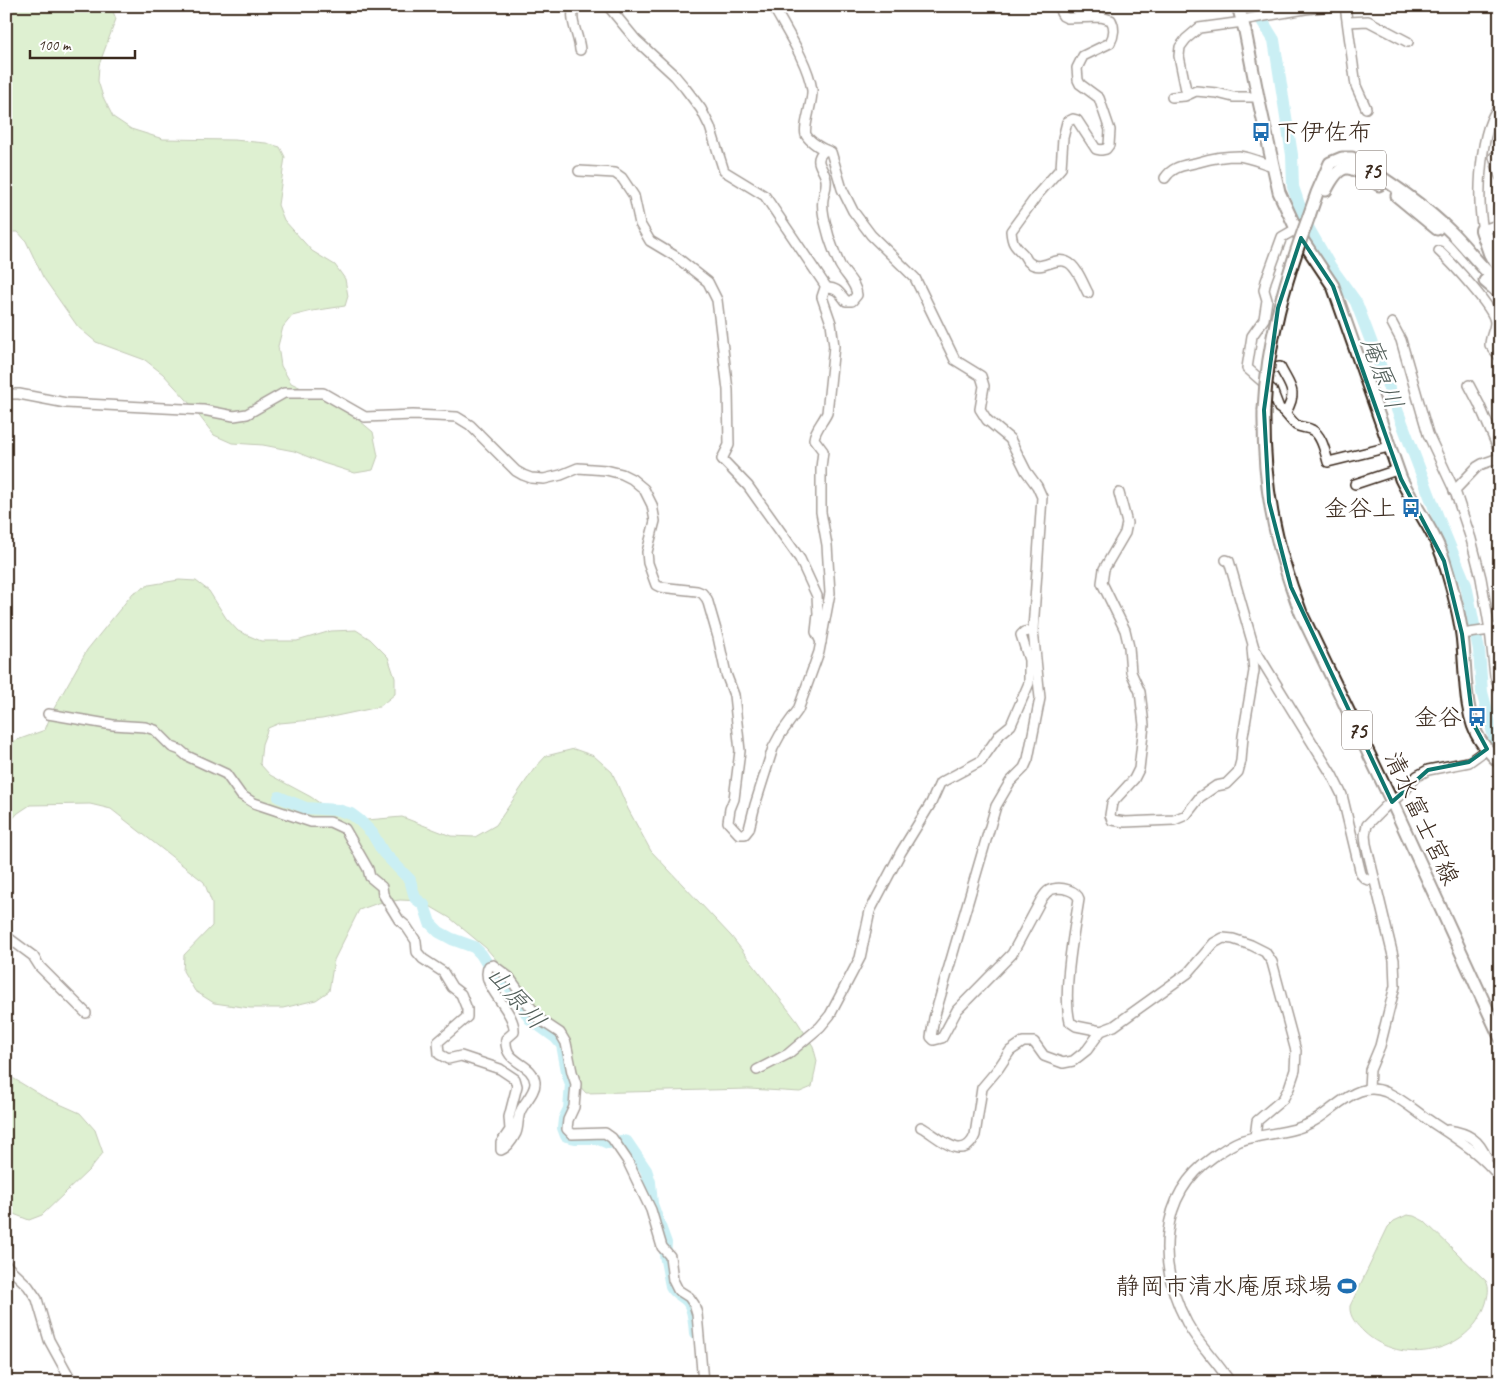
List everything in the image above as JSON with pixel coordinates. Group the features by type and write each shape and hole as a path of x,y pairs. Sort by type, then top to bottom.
{"highway":[{"path":"1483,230 1500,259"},
{"path":"1483,230 1491,253 1500,270"}],"main road":[{"path":"1238,6 1243,21 1279,192 1296,229 1333,286 1397,470 1410,498 1430,528 1444,561 1456,602 1462,634 1467,693 1473,723 1480,740 1500,763"},
{"name":"清水富士宮線","path":"1500,284 1449,235 1420,203 1352,158 1342,158 1330,163 1317,193 1278,308 1267,367 1264,410 1269,502 1277,540 1291,587 1500,1037"},
{"name":"清水富士宮線","path":"1449,235 1487,282 1500,294"}],"street":[{"path":"574,6 572,12 580,40 580,50"},
{"path":"608,6 636,40 675,76 685,88 701,109 710,127 724,171 765,196 827,288"},
{"path":"773,6 788,31 812,90 812,100 805,130 807,137 831,152 842,189 853,211 872,234 915,278 955,360 981,376 984,386 980,409 987,420 1010,439 1042,497 1033,630 1040,698 1028,759 1024,768 1010,782 996,806 934,1018 931,1037 934,1040 942,1038 958,1010 1012,954 1046,892 1053,889 1072,891 1077,894 1079,899 1069,970 1067,1013 1070,1022 1076,1026 1101,1031 1114,1026 1188,973 1214,943 1223,938 1234,939 1265,952 1272,962 1296,1051 1295,1070 1289,1088 1283,1099 1257,1121 1254,1137"},
{"path":"1062,6 1061,13 1067,18 1101,17 1111,20 1113,24 1110,43 1083,56 1077,68 1080,84 1099,98 1110,130 1109,145 1106,149 1096,149 1077,120 1073,118 1067,122 1063,138 1061,168 1038,194 1011,232 1013,244 1028,262 1038,266 1060,260 1066,261 1073,266 1088,293"},
{"path":"1190,93 1186,90 1184,82 1179,56 1180,47 1199,28 1331,6"},
{"path":"1345,6 1356,86 1366,108"},
{"path":"1348,22 1368,22 1408,42"},
{"path":"1172,97 1203,91 1233,97 1258,97"},
{"path":"1500,106 1490,120 1480,194 1483,230 1500,224"},
{"path":"825,150 818,159 826,177 827,188 823,198 823,210 840,266 856,289 857,295 852,301 846,301 838,291 827,288"},
{"path":"1165,178 1170,171 1183,164 1212,158 1241,156 1273,166"},
{"path":"1494,157 1500,176"},
{"path":"579,172 615,173 622,178 634,196 640,224 650,241 675,256 708,282 713,290 717,300 728,390 729,445 722,459 748,486 800,559 817,596 816,632 821,642"},
{"path":"1296,229 1282,237 1266,281 1264,290 1267,300 1264,318 1252,336 1248,368 1272,390 1278,408 1286,412 1296,424 1315,432 1319,437 1328,462 1389,447"},
{"path":"1439,250 1462,273 1493,316 1495,324 1490,345 1500,357"},
{"path":"6,394 19,394 66,403 203,410 234,416 247,414 284,393 323,393 366,417 413,415 457,417 470,426 516,471 531,478 544,479 578,468 606,470 632,479 644,490 652,505 655,521 648,552 648,563 656,585 702,593 706,599 718,637 726,674 734,695 740,751 734,799 728,822 739,834 744,834 749,829 773,748 798,710 819,652 830,593 827,545 821,512 823,451 814,439 815,432 827,413 831,385 834,346 831,323 822,297 825,288 827,288"},
{"path":"1392,323 1401,340 1428,434 1464,517 1481,578 1495,676 1500,690"},
{"path":"1275,368 1280,367 1292,392 1292,403 1286,412"},
{"path":"1454,491 1476,467 1499,458 1498,448 1469,385"},
{"path":"1355,484 1397,470"},
{"path":"1119,493 1127,523 1125,533 1104,569 1102,583 1125,630 1129,647 1131,672 1140,692 1144,725 1139,769 1134,779 1112,803 1110,815 1112,820 1125,822 1174,820 1186,815 1200,797 1216,786 1226,784 1238,772 1254,670 1252,648 1254,648"},
{"path":"1226,560 1230,561 1254,648 1332,775 1342,796 1361,874 1369,880 1374,879"},
{"path":"1462,634 1500,626"},
{"path":"757,1070 788,1054 820,1027 830,1015 860,958 870,911 901,852 931,803 940,783 981,761 1000,734 1011,725 1029,684 1029,660 1021,636 1024,632 1033,630"},
{"path":"48,714 155,730 172,747 226,774 241,796 254,803 311,822 330,822 345,829 368,869 370,877 382,887 383,894 399,920 406,926 416,941 417,952 423,959 443,972 452,987 461,994 467,1010 466,1017 438,1042 439,1054 448,1058 462,1056 500,1069 515,1079 517,1086 509,1117 510,1130 501,1143 501,1150 505,1148 516,1132 519,1113 534,1088 535,1081 529,1070 511,1057 506,1048 506,1039 514,1032 515,1025 510,1013 487,979 487,970 489,966 493,965 509,977 539,1019 560,1034 566,1042 576,1084 574,1107 568,1120 568,1129 572,1134 605,1133 612,1138 627,1160 651,1210 662,1247 670,1256 673,1280 678,1290 689,1296 694,1304 697,1314 703,1382"},
{"path":"1369,1089 1370,1070 1380,1046 1395,986 1394,960 1365,835 1368,825 1403,793 1417,776 1428,770 1469,762 1487,749"},
{"path":"6,936 33,956 40,967 86,1013"},
{"path":"921,1127 945,1144 959,1148 966,1147 973,1141 975,1135 982,1088 1010,1051 1022,1042 1034,1042 1044,1056 1063,1063 1073,1061 1087,1050 1101,1031"},
{"path":"1230,1382 1195,1336 1176,1298 1169,1270 1167,1234 1174,1205 1190,1178 1205,1162 1224,1149 1239,1142 1310,1125 1351,1096 1369,1089 1377,1089 1387,1092 1472,1148 1500,1178"},
{"path":"6,1265 28,1286 37,1299 49,1340 72,1382"}],"highlighted area":[{"path":"1301,238 1333,286 1401,479 1444,561 1462,634 1473,723 1487,749 1469,762 1428,770 1392,802 1291,587 1269,502 1264,410 1278,308"}],"green space":[{"path":"6,6 108,6 112,9 116,19 99,65 98,81 103,97 113,117 131,129 163,139 234,140 266,143 280,147 285,157 278,205 284,220 312,251 335,265 345,279 348,296 345,306 292,316 283,327 278,346 281,366 291,383 328,401 360,421 373,432 378,456 373,470 355,473 294,451 263,445 232,443 214,435 186,399 163,374 145,360 96,342 78,327 43,277 26,241 18,232 6,232"},
{"path":"179,580 196,581 209,591 226,618 238,631 261,641 297,641 331,631 356,630 370,639 388,657 395,678 395,694 379,707 322,719 280,723 268,728 262,744 260,764 270,775 311,797 335,814 355,821 402,817 451,836 475,837 496,825 534,769 546,756 574,749 594,756 612,772 628,809 651,851 731,936 797,1021 813,1046 817,1061 812,1087 800,1092 749,1089 586,1093 575,1081 538,1008 486,948 450,918 421,901 400,900 378,903 359,910 334,960 329,991 316,1000 283,1008 250,1008 214,1003 195,991 183,971 184,955 212,926 212,903 204,882 111,809 90,804 30,805 18,813 6,826 6,744 45,730 52,712 87,650 133,593 149,585"},
{"path":"6,1074 44,1097 80,1113 95,1130 103,1153 89,1170 42,1215 29,1220 6,1211"},
{"path":"1407,1215 1424,1221 1486,1281 1488,1286 1486,1303 1478,1320 1465,1334 1450,1344 1433,1350 1415,1352 1396,1349 1379,1343 1359,1327 1352,1317 1350,1310 1350,1306 1388,1227 1394,1221"}],"waterway":[{"name":"庵原川","path":"1253,6 1274,40 1292,155 1293,187 1305,222 1330,266 1356,302 1439,520 1466,585 1479,650 1482,692 1496,745 1500,749"},
{"name":"山原川","path":"279,797 306,808 338,810 351,814 359,820 372,833 383,852 410,880 415,898 424,905 430,923 439,932 474,947 491,970 510,987 530,1019 556,1038 562,1045 571,1084 569,1109 564,1119 563,1128 566,1136 596,1138 608,1143 627,1142 646,1170 650,1182 652,1204 666,1243 665,1255 671,1286 690,1305 695,1333"}],"place":[{"name":"下伊佐布","path":"1261,132"},
{"name":"金谷上","path":"1411,508"},
{"name":"金谷","path":"1477,717"},
{"name":"静岡市清水庵原球場","path":"1347,1286"}]}
